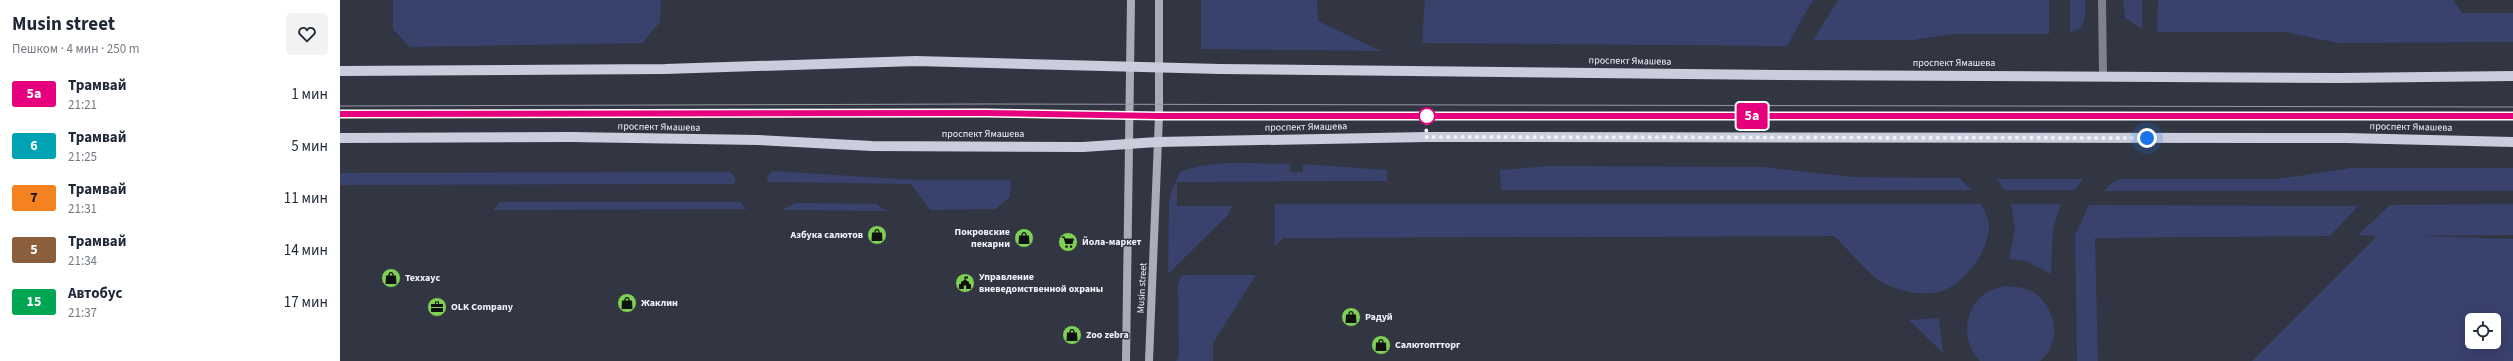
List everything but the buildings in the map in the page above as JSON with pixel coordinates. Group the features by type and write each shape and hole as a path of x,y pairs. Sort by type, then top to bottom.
{"main road":[{"name":"проспект Ямашева","path":"340,71 665,70 916,61 1159,67 1780,75 2103,75 2341,78 2513,76"},
{"name":"проспект Ямашева","path":"340,138 758,140 872,146 1082,147 1157,142 1426,137 2346,138 2513,142"}],"street":[{"name":"Musin street","path":"1126,361 1131,0"},
{"name":"Musin street","path":"1149,361 1159,116 1159,0"},
{"path":"2102,0 2103,75"}],"shaded area":[{"path":"393,0 661,0 660,22 642,43 410,47 393,29"},
{"path":"1201,0 1317,0 1318,21 1381,51 1201,49"},
{"path":"1425,0 1813,0 1787,46 1422,43"},
{"path":"1838,0 2049,0 2049,34 1953,34 1913,40 1813,40"},
{"path":"2070,0 2085,0 2085,17 2081,28 2070,33"},
{"path":"2123,0 2142,0 2142,29 2125,18"},
{"path":"2158,0 2453,0 2462,13 2513,13 2513,42 2338,43 2285,32 2157,32"},
{"path":"1234,163 1290,164 1290,172 1303,172 1303,164 1387,170 1387,181 1177,182 1177,206 1232,206 1228,215 1168,274 1169,202 1172,190 1180,172 1205,165"},
{"path":"1548,166 1763,167 1853,177 1959,178 1972,190 1501,190 1500,170"},
{"path":"2351,168 2513,168 2513,191 2104,191 2110,184 2120,179 2277,179"},
{"path":"773,171 914,180 1011,180 1010,197 996,209 930,210 911,184 768,182 767,176"},
{"path":"730,172 736,178 734,184 340,185 340,173"},
{"path":"1997,179 2083,179 2075,190 2004,190"},
{"path":"500,202 740,202 747,209 493,210"},
{"path":"795,203 876,204 887,211 782,210"},
{"path":"1275,204 1981,204 1986,213 1989,230 1983,249 1965,276 1957,283 1939,292 1918,293 1896,288 1883,283 1865,268 1834,236 1283,238 1275,247"},
{"path":"2011,204 2061,204 2053,229 2051,274 2026,261 2009,259 2015,229"},
{"path":"2513,204 2513,235 2418,236 2513,239 2513,361 2252,361 2377,236 2358,235 2390,205"},
{"path":"2089,205 2358,206 2330,236 2095,238 2098,361 2077,361 2075,235"},
{"path":"1256,275 1213,343 1213,361 1176,361 1179,356 1178,286 1181,276"},
{"path":"2006,286 2021,288 2033,292 2043,300 2048,308 2052,317 2054,336 2047,354 2040,361 1980,361 1970,346 1967,329 1968,320 1975,304 1987,293"},
{"path":"1939,318 1943,353 1909,320"}],"tram line":[{"path":"340,106 984,104 2513,107"},
{"path":"340,115 985,113 1159,116 2513,116"},
{"name":"5а","path":"340,114 985,113 1159,116 2513,116"}],"place":[{"name":"Азбука салютов","path":"877,235"},
{"name":"Покровские пекарни","path":"1024,238"},
{"name":"Йола-маркет","path":"1068,242"},
{"name":"Теххаус","path":"391,278"},
{"name":"Управление вневедомственной охраны","path":"965,283"},
{"name":"Жаклин","path":"627,303"},
{"name":"OLK Company","path":"437,307"},
{"name":"Радуй","path":"1351,317"},
{"name":"Zoo zebra","path":"1072,335"},
{"name":"Салютоптторг","path":"1381,345"}],"route":[{"path":"1427,116 1426,137 2147,138"}]}
